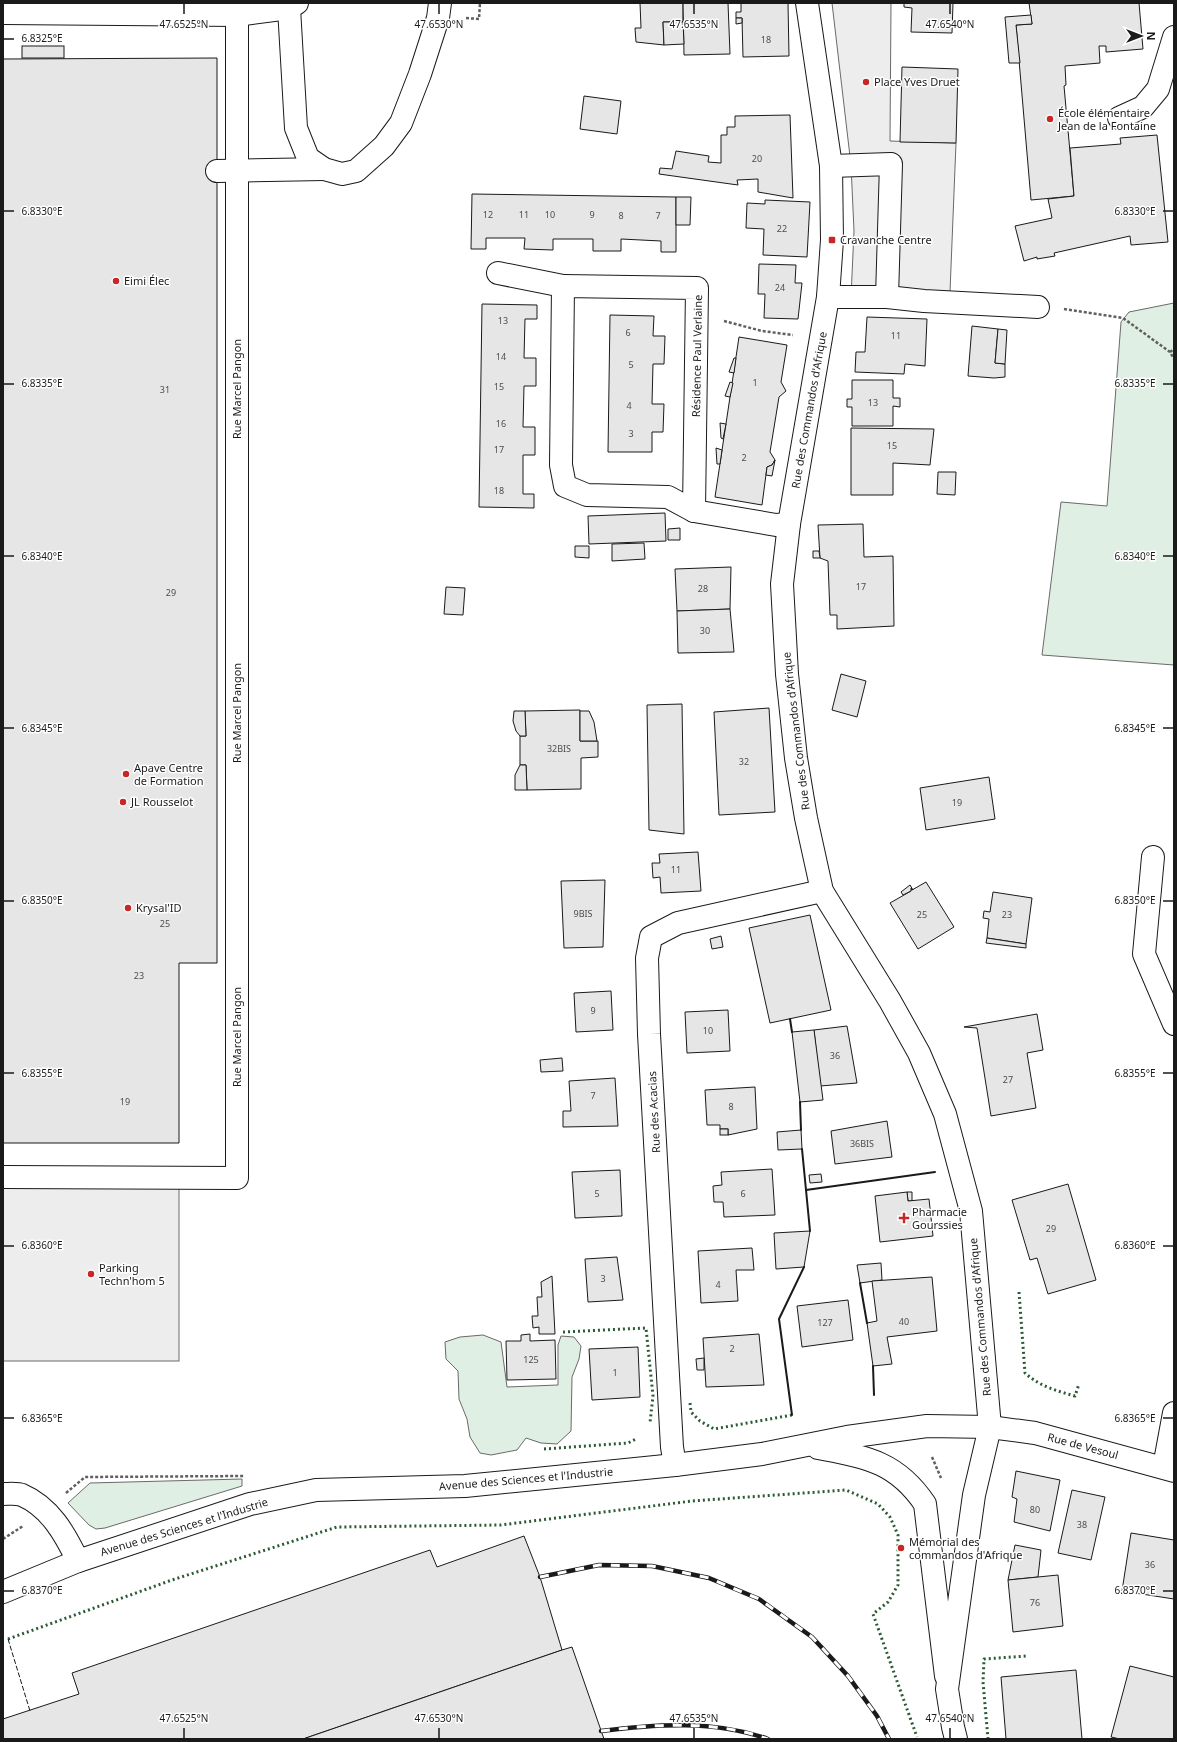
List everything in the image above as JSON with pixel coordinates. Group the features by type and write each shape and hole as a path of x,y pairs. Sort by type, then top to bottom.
{"street":[{"name":"Rue des Commandos d'Afrique","path":"807,3 831,166 832,240 828,297 822,339 789,524 782,584 787,674 802,796 822,891 890,1001 920,1053 945,1114 970,1211 990,1427 974,1495 947,1688"},
{"path":"3,13 237,15 293,6 296,128 308,158 324,169"},
{"path":"227,171 324,169 342,174 356,170 384,146 401,123 442,13"},
{"name":"Rue Marcel Pangon","path":"3,1177 237,1178 227,171 237,15"},
{"path":"1119,118 1143,107 1158,89 1174,36"},
{"path":"831,166 891,164 887,297"},
{"name":"Résidence Paul Verlaine","path":"498,273 563,286 698,288 694,511"},
{"path":"563,286 561,465 565,486 587,495 668,497 694,511 776,525 789,524"},
{"path":"828,297 887,297 924,301 1038,307"},
{"path":"1153,858 1144,954 1174,1024"},
{"name":"Rue des Acacias","path":"675,1465 672,1447 650,1034 648,958 650,937 678,923 822,891"},
{"path":"1169,1469 1174,1413"},
{"name":"Avenue des Sciences et l'Industrie","path":"3,1592 78,1561 250,1504 316,1490 465,1486 675,1465 762,1454 847,1438 927,1426 990,1427"},
{"name":"Rue de Vesoul","path":"990,1427 1035,1433 1169,1469"},
{"path":"809,1446 865,1457 881,1463 899,1474 918,1493 925,1504 947,1688 956,1739"},
{"path":"3,1494 21,1494 45,1510 55,1520 68,1540 78,1561"}],"path":[{"path":"442,13 479,19 480,3"},
{"path":"698,288 724,321 762,330 822,339"},
{"path":"1038,307 1123,318 1170,352 1174,359"},
{"path":"1170,352 1174,349"},
{"path":"3,1539 45,1510 84,1478 247,1476"}],"green space":[{"path":"1174,303 1174,665 1042,655 1061,502 1107,506 1121,322 1129,312"},
{"path":"483,1335 501,1342 507,1387 558,1385 558,1345 561,1336 574,1337 581,1346 579,1359 572,1377 571,1431 557,1444 541,1443 526,1438 517,1450 491,1455 480,1453 470,1437 467,1419 459,1399 458,1371 446,1359 445,1342 460,1337"},
{"path":"242,1479 242,1486 105,1528 96,1529 89,1525 68,1503 90,1483"}],"shaded area":[{"path":"832,3 891,3 890,141 956,143 950,292 851,297 854,231 851,165"},
{"name":"Parking Techn'hom 5","path":"3,1186 179,1186 179,1361 3,1361"}],"building":[{"path":"640,3 683,3 683,22 663,22 664,45 636,42 635,28 641,28"},
{"path":"683,3 728,3 730,54 684,55"},
{"path":"741,3 788,3 789,56 743,57 742,18 736,18 736,12 741,12"},
{"path":"904,3 953,3 952,33 911,32 912,8 904,7"},
{"path":"1029,3 1139,3 1143,49 1106,52 1106,46 1099,46 1100,63 1065,66 1066,85 1064,86 1074,196 1031,200 1016,25 1032,24"},
{"path":"1031,15 1032,24 1016,25 1020,63 1009,63 1005,17"},
{"path":"736,18 742,18 742,23 736,24"},
{"path":"663,22 683,22 684,44 664,45"},
{"path":"22,46 64,46 64,58 22,58"},
{"path":"217,58 217,963 179,963 179,1143 3,1143 3,59"},
{"path":"902,67 958,69 956,143 900,142"},
{"path":"584,96 621,101 617,134 580,129"},
{"path":"790,115 793,198 758,192 758,179 737,180 738,185 659,174 660,168 672,169 676,151 709,156 708,162 721,163 721,135 727,135 727,127 735,127 735,116"},
{"path":"1157,135 1168,242 1131,245 1130,236 1054,253 1055,256 1037,259 1037,257 1024,261 1015,226 1052,218 1048,199 1074,196 1070,148 1121,144 1120,138"},
{"path":"472,194 676,197 676,252 661,252 661,241 621,239 621,251 593,251 593,239 553,239 553,250 524,249 525,238 486,238 486,249 471,249"},
{"path":"676,197 691,197 690,225 676,225"},
{"path":"765,200 810,202 807,257 763,255 764,229 746,228 747,203 765,204"},
{"path":"759,264 796,265 795,283 802,283 798,319 764,318 765,294 758,294"},
{"path":"482,304 537,305 537,319 525,319 524,358 536,358 536,386 524,386 523,427 535,427 535,455 523,455 523,494 534,494 534,508 479,507"},
{"path":"610,315 654,316 653,336 665,336 664,364 653,364 652,404 664,404 663,432 652,432 652,452 608,452"},
{"path":"867,317 927,319 925,366 905,364 904,374 855,372 856,352 865,352"},
{"path":"972,326 998,329 995,363 1005,364 1005,377 994,378 968,376"},
{"path":"998,329 1007,330 1005,364 995,363"},
{"path":"739,337 787,345 781,382 786,391 779,397 770,452 775,460 772,465 767,467 762,505 715,497"},
{"path":"734,358 736,358 734,373 729,372"},
{"path":"852,380 893,380 893,398 900,398 900,407 893,406 893,426 852,426 852,407 847,407 847,399 852,399"},
{"path":"730,382 733,383 730,397 725,396"},
{"path":"720,423 726,424 723,439 721,438"},
{"path":"851,428 934,429 930,465 893,463 893,495 851,495"},
{"path":"716,448 722,450 720,464 717,464"},
{"path":"775,460 772,476 766,475 767,467 772,465"},
{"path":"938,472 956,472 955,495 937,494"},
{"path":"665,513 666,541 589,544 588,516"},
{"path":"863,524 864,557 893,556 894,626 837,629 837,615 830,615 828,561 820,558 818,525"},
{"path":"680,528 680,540 668,540 668,529"},
{"path":"644,543 645,559 612,561 612,544"},
{"path":"575,546 589,546 589,558 575,557"},
{"path":"813,551 819,551 820,558 813,558"},
{"path":"731,567 730,609 677,611 675,569"},
{"path":"446,587 465,588 463,615 444,614"},
{"path":"730,609 734,652 678,653 677,611"},
{"path":"841,674 866,681 857,717 832,710"},
{"path":"682,704 684,834 649,830 647,705"},
{"path":"769,708 775,812 719,815 714,712"},
{"path":"580,710 580,741 598,741 598,757 581,758 581,789 527,790 526,765 520,765 520,736 526,736 525,711"},
{"path":"514,711 525,711 526,736 520,736 516,731 513,721"},
{"path":"580,711 589,711 594,722 597,741 580,741"},
{"path":"520,765 526,765 527,790 515,790 515,775"},
{"path":"989,777 995,819 926,830 920,788"},
{"path":"698,852 701,891 661,893 660,877 653,878 652,863 660,863 659,854"},
{"path":"605,880 603,947 564,948 561,881"},
{"path":"926,882 954,927 918,949 890,903 911,891 911,888 912,890"},
{"path":"910,885 913,890 911,888 911,891 903,895 901,892"},
{"path":"993,892 1032,898 1026,944 987,938 989,919 983,918 984,911 990,912"},
{"path":"810,915 831,1010 770,1023 749,928"},
{"path":"721,936 723,947 712,949 710,939"},
{"path":"987,938 1026,944 1026,948 986,943"},
{"path":"611,991 613,1030 576,1032 574,993"},
{"path":"728,1010 730,1051 687,1053 685,1012"},
{"path":"1037,1014 1043,1050 1027,1053 1036,1108 991,1116 977,1028 964,1027"},
{"path":"847,1026 857,1083 820,1086 814,1030"},
{"path":"814,1030 823,1100 800,1102 792,1032"},
{"path":"562,1058 563,1071 541,1072 540,1060"},
{"path":"615,1078 618,1126 563,1127 563,1111 571,1111 569,1081"},
{"path":"755,1087 757,1129 728,1135 728,1129 720,1129 720,1125 707,1125 705,1090"},
{"path":"887,1121 892,1157 835,1164 831,1131"},
{"path":"720,1129 728,1129 728,1135 720,1135"},
{"path":"801,1130 802,1149 778,1150 777,1132"},
{"path":"772,1169 775,1215 724,1217 723,1202 714,1202 713,1186 722,1185 721,1172"},
{"path":"620,1170 622,1216 575,1218 572,1172"},
{"path":"821,1174 822,1182 810,1183 809,1175"},
{"path":"1068,1184 1096,1280 1048,1294 1037,1258 1030,1260 1012,1200"},
{"path":"907,1192 912,1192 912,1201 908,1201"},
{"name":"Pharmacie Gourssies","path":"907,1192 908,1201 929,1199 933,1236 880,1242 875,1196"},
{"path":"810,1231 804,1267 776,1269 774,1233"},
{"path":"752,1248 754,1270 736,1270 738,1301 701,1303 698,1251"},
{"path":"617,1257 623,1300 588,1302 585,1259"},
{"path":"881,1263 882,1280 860,1283 857,1265"},
{"path":"552,1276 555,1334 539,1334 539,1327 533,1328 532,1316 538,1316 537,1297 542,1297 541,1282"},
{"path":"932,1277 937,1331 887,1337 892,1364 873,1366 867,1323 877,1321 872,1281"},
{"path":"848,1300 853,1340 802,1347 797,1306"},
{"path":"530,1334 530,1341 555,1340 556,1379 507,1380 506,1341 521,1341 521,1335"},
{"path":"759,1334 764,1385 706,1387 703,1338"},
{"path":"638,1347 640,1397 592,1400 589,1349"},
{"path":"704,1358 704,1370 697,1370 696,1359"},
{"path":"1016,1471 1060,1480 1050,1531 1014,1522 1017,1499 1012,1497"},
{"path":"1072,1490 1105,1497 1091,1560 1058,1553"},
{"path":"1131,1533 1174,1540 1174,1599 1122,1591"},
{"path":"524,1536 540,1577 562,1650 303,1739 3,1739 3,1719 79,1694 72,1673 430,1550 437,1567"},
{"path":"1015,1545 1041,1550 1038,1577 1008,1580"},
{"path":"1058,1575 1063,1626 1013,1632 1008,1580"},
{"path":"572,1647 604,1739 303,1739 562,1650"},
{"path":"1130,1666 1174,1677 1174,1739 1120,1739 1111,1737"},
{"path":"1076,1670 1082,1739 1006,1739 1001,1677"}],"railway":[{"path":"540,1577 599,1565 652,1566 709,1578 759,1599 812,1637 848,1676 877,1716 889,1739"},
{"path":"601,1731 664,1725 706,1726 748,1733 768,1739"}],"hedge":[{"path":"1019,1292 1025,1373 1030,1378 1042,1385 1075,1396 1079,1384"},
{"path":"563,1332 646,1328 653,1396 650,1423"},
{"path":"690,1403 691,1412 700,1421 714,1429 792,1415"},
{"path":"544,1449 628,1443 636,1439"},
{"path":"8,1639 172,1580 337,1527 501,1525 692,1501 846,1490 878,1504 890,1517 898,1535 898,1585 888,1602 873,1614 917,1737"},
{"path":"988,1739 983,1682 984,1659 1026,1656"}],"fence":[{"path":"8,1639 30,1711"}],"wall":[{"path":"790,1019 792,1032"},
{"path":"800,1102 801,1130"},
{"path":"802,1149 810,1231"},
{"path":"806,1190 935,1172"},
{"path":"792,1415 779,1319 804,1267"},
{"path":"860,1283 867,1323"},
{"path":"873,1366 874,1395"}],"place":[{"name":"Place Yves Druet","path":"866,82"},
{"name":"École élémentaire Jean de la Fontaine","path":"1050,119"},
{"name":"Cravanche Centre","path":"832,240"},
{"name":"Eimi Élec","path":"116,281"},
{"name":"Apave Centre de Formation","path":"126,774"},
{"name":"JL Rousselot","path":"123,802"},
{"name":"Krysal'ID","path":"128,908"},
{"name":"Pharmacie Gourssies","path":"904,1218"},
{"name":"Parking Techn'hom 5","path":"91,1274"},
{"name":"Mémorial des commandos d'Afrique","path":"901,1548"}]}
